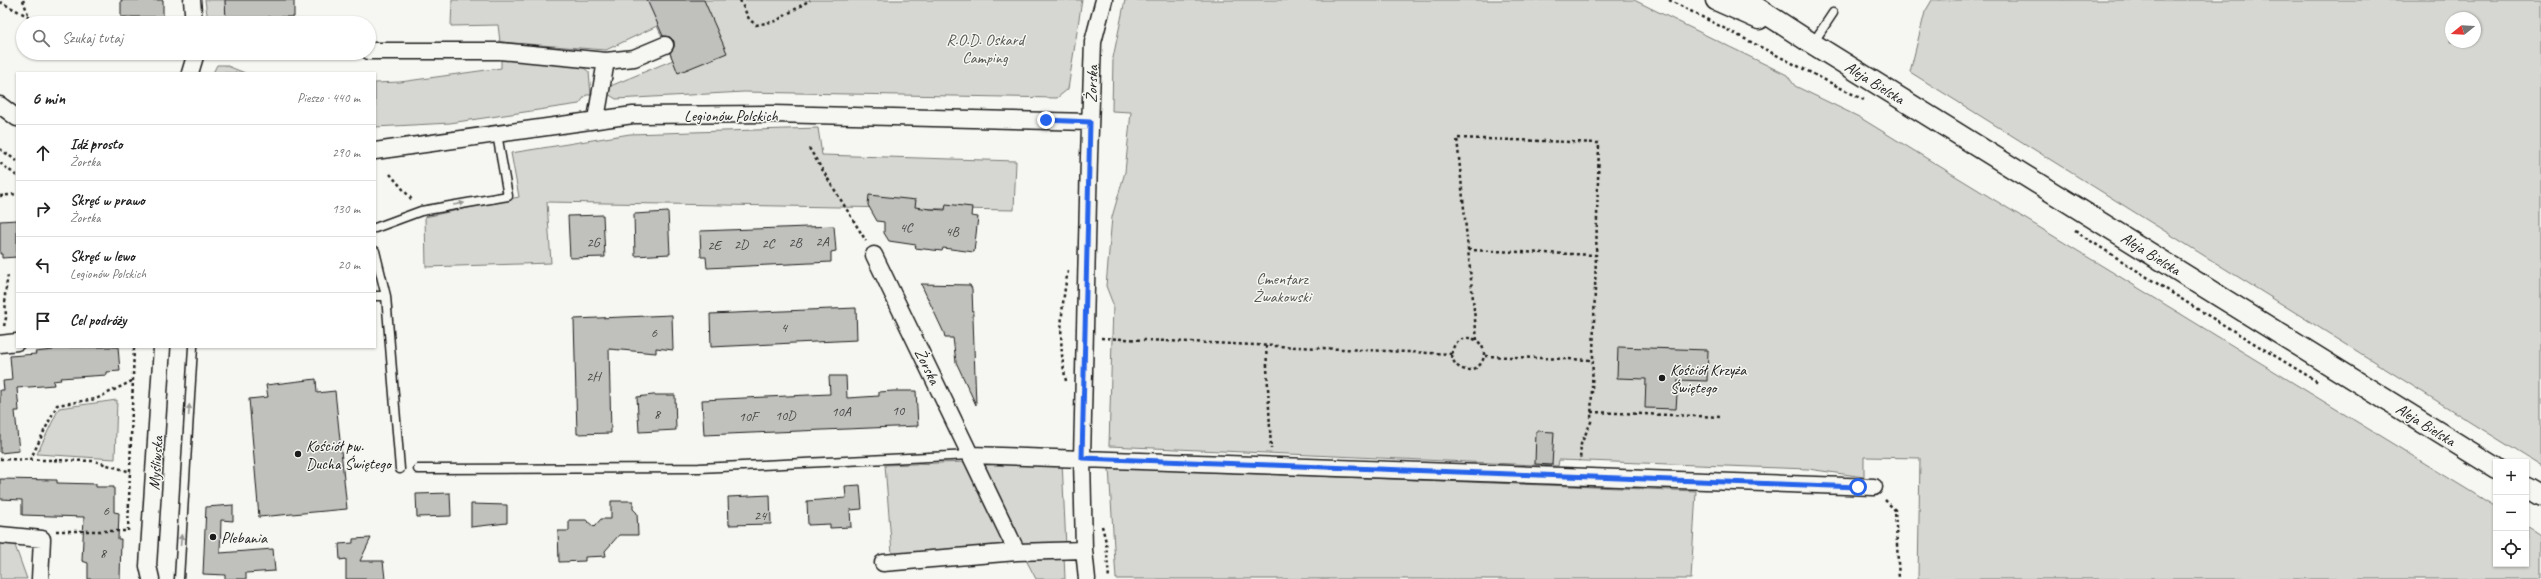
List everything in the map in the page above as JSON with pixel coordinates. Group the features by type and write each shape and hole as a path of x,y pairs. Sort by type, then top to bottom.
{"street":[{"path":"192,0 193,16"},
{"name":"Żorska","path":"1087,579 1084,550 1082,458 1090,122 1093,42 1104,0"},
{"name":"Aleja Bielska","path":"1716,0 1809,42"},
{"name":"Aleja Bielska","path":"1745,0 1809,42 2493,466"},
{"path":"376,51 500,51 606,61 634,58 665,45"},
{"path":"596,118 606,61"},
{"path":"0,105 16,117"},
{"name":"Legionów Polskich","path":"376,152 596,118 633,115 773,114 1090,122"},
{"name":"Żorska","path":"874,256 1017,552"},
{"path":"0,344 16,342"},
{"name":"Myśliwska","path":"151,579 148,566 162,348"},
{"path":"971,455 1082,458 1710,483 1874,487"},
{"path":"2529,489 2541,496"},
{"path":"0,535 42,539 40,579"},
{"path":"884,563 1017,552 1084,550"}],"lane":[{"path":"1809,42 1833,13"},
{"path":"376,228 421,211 508,196 498,134"},
{"path":"376,255 386,296 400,469"},
{"path":"376,296 386,296"},
{"name":"Myśliwska","path":"178,579 193,348"},
{"path":"418,469 699,468 971,455"}],"path":[{"path":"24,0 29,16"},
{"path":"740,0 749,19 756,25 776,20 810,0"},
{"path":"1669,0 1867,101"},
{"path":"0,2 27,16"},
{"path":"1477,340 1461,340 1454,347 1452,354 1458,367 1468,371 1478,368 1485,356 1484,348 1477,340 1457,138 1599,143 1591,422 1581,444 1580,461"},
{"path":"809,148 874,256"},
{"path":"0,149 16,160"},
{"path":"0,163 16,175"},
{"path":"390,174 421,211"},
{"path":"0,196 16,194"},
{"path":"2074,230 2194,307 2324,385"},
{"path":"1468,250 1596,255"},
{"path":"0,327 6,326 5,295 8,274"},
{"path":"1097,338 1452,354"},
{"path":"1266,346 1272,454"},
{"path":"49,531 128,531 134,348"},
{"path":"1485,356 1593,360"},
{"path":"30,460 57,405 96,399 134,380"},
{"path":"1591,412 1722,417"},
{"path":"0,459 94,461 131,472"},
{"path":"1874,487 1895,510 1899,579"}],"green space":[{"path":"205,0 225,0 226,16 207,16"},
{"name":"R.O.D. Oskard Camping","path":"452,0 1082,0 1068,89 1057,98 744,92 616,99 608,94 608,87 673,60 657,26 606,50 500,42 498,25 451,26"},
{"name":"Cmentarz Żwakowski","path":"1125,0 1634,0 1787,75 1795,86 1859,117 2493,505 2493,567 2529,567 2529,527 2541,535 2541,579 1918,579 1920,458 1864,457 1864,477 1808,469 1559,460 1558,466 1109,446 1113,304 1106,286 1112,217 1125,172 1131,112 1112,111 1113,58"},
{"path":"1932,0 2541,0 2541,466 1910,72 1925,12"},
{"path":"501,58 580,65 589,72 591,95 586,95 579,104 450,123 376,127 376,83 400,82 501,68"},
{"path":"217,65 225,65 242,72 214,72"},
{"path":"818,128 822,155 1016,161 1014,210 547,202 551,263 426,267 425,217 519,197 511,153 630,134"},
{"path":"117,400 115,459 37,454 59,408"},
{"path":"979,460 1062,461 1066,547 1020,548"},
{"path":"967,462 1008,547 892,554 885,465"},
{"path":"1109,468 1696,491 1691,579 1116,579"},
{"path":"0,538 13,540 27,579 0,579"},
{"path":"1024,556 1064,556 1065,579 1036,579"}],"building":[{"path":"121,0 163,0 163,16 121,16"},
{"path":"225,0 294,0 294,16 226,16"},
{"path":"647,0 704,0 727,53 678,73 670,53 674,47 674,41 670,37 663,36"},
{"path":"869,195 916,200 915,207 930,209 945,210 946,204 972,207 971,216 978,217 974,252 943,248 942,251 915,248 916,245 889,241 884,233 884,222 877,221 868,205"},
{"path":"668,212 670,254 635,256 634,214"},
{"path":"603,215 605,257 570,258 568,216"},
{"path":"16,220 16,257 2,258 2,254 0,254 0,221"},
{"path":"834,226 836,251 831,252 831,262 707,268 706,257 701,257 700,231"},
{"path":"921,284 970,285 972,289 976,405 956,362 953,338 945,338"},
{"path":"856,308 857,340 711,347 710,314"},
{"path":"672,315 673,350 656,348 656,353 609,349 611,433 577,434 574,319"},
{"name":"Kościół Krzyża Świętego","path":"1618,347 1708,350 1707,381 1678,380 1676,409 1645,408 1646,379 1617,378"},
{"path":"53,348 118,348 120,371 107,372 107,375 60,378 61,380 53,381 54,385 17,388 19,411 15,411 19,451 0,453 0,390 4,390 3,381 12,380 10,356 36,354 35,352 53,350"},
{"path":"829,376 846,376 847,398 879,396 879,392 916,391 918,426 704,435 702,400 830,394"},
{"name":"Kościół pw. Ducha Świętego","path":"316,379 317,393 335,391 347,509 259,517 249,399 268,397 266,385"},
{"path":"675,395 676,430 639,432 637,397"},
{"path":"1536,431 1554,432 1552,465 1535,464"},
{"path":"0,479 57,480 57,483 96,484 96,487 114,487 114,512 119,513 118,539 121,539 120,579 88,579 88,563 82,561 84,517 22,515 22,500 0,499"},
{"path":"860,485 862,509 850,510 851,527 830,528 830,524 808,525 807,501 846,498 845,486"},
{"path":"450,493 451,516 417,517 416,494"},
{"path":"770,495 771,524 729,525 728,497"},
{"path":"611,501 633,501 633,509 637,513 638,535 619,535 605,551 606,556 585,557 585,561 559,562 558,531 569,531 569,520 586,520 594,527 601,519 611,519"},
{"path":"471,504 507,505 507,523 471,527"},
{"name":"Plebania","path":"233,505 233,521 221,520 220,553 273,549 275,571 246,573 246,579 225,579 225,575 203,574 206,507"},
{"path":"371,538 360,561 383,561 385,579 346,579 346,559 340,560 339,544 353,543 353,539"}],"place":[{"name":"Kościół Krzyża Świętego","path":"1662,378"},
{"name":"Kościół pw. Ducha Świętego","path":"298,454"},
{"name":"Plebania","path":"213,537"}],"route":[{"path":"1046,120 1090,122 1082,458 1710,483 1858,487"}]}
